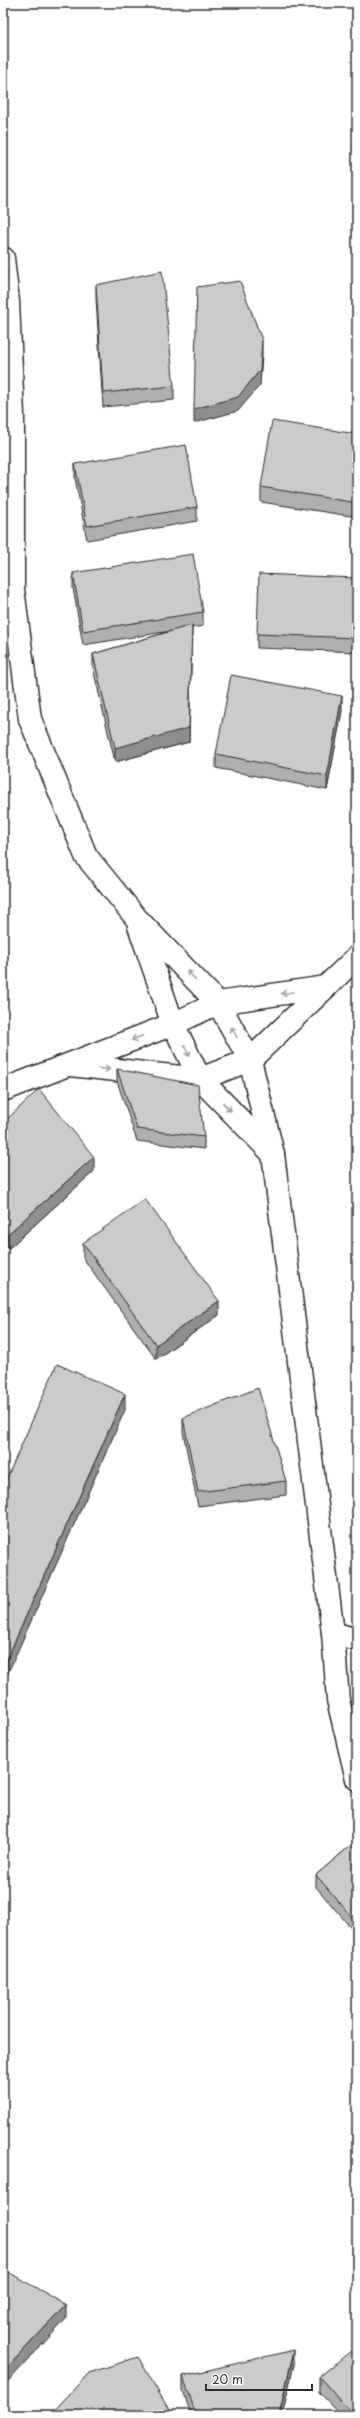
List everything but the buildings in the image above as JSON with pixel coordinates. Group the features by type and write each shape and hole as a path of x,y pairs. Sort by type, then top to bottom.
{"main road":[{"path":"3,258 8,302 13,415 13,589 30,719 86,856 137,919 218,1004 250,1060 274,1154 332,1633 338,1700 357,1779"},
{"path":"137,919 173,1024 200,1079 274,1154"},
{"path":"65,1065 200,1079 250,1060 357,958"},
{"path":"3,1090 173,1024 218,1004 326,986"},
{"path":"332,1633 357,1640"}]}
